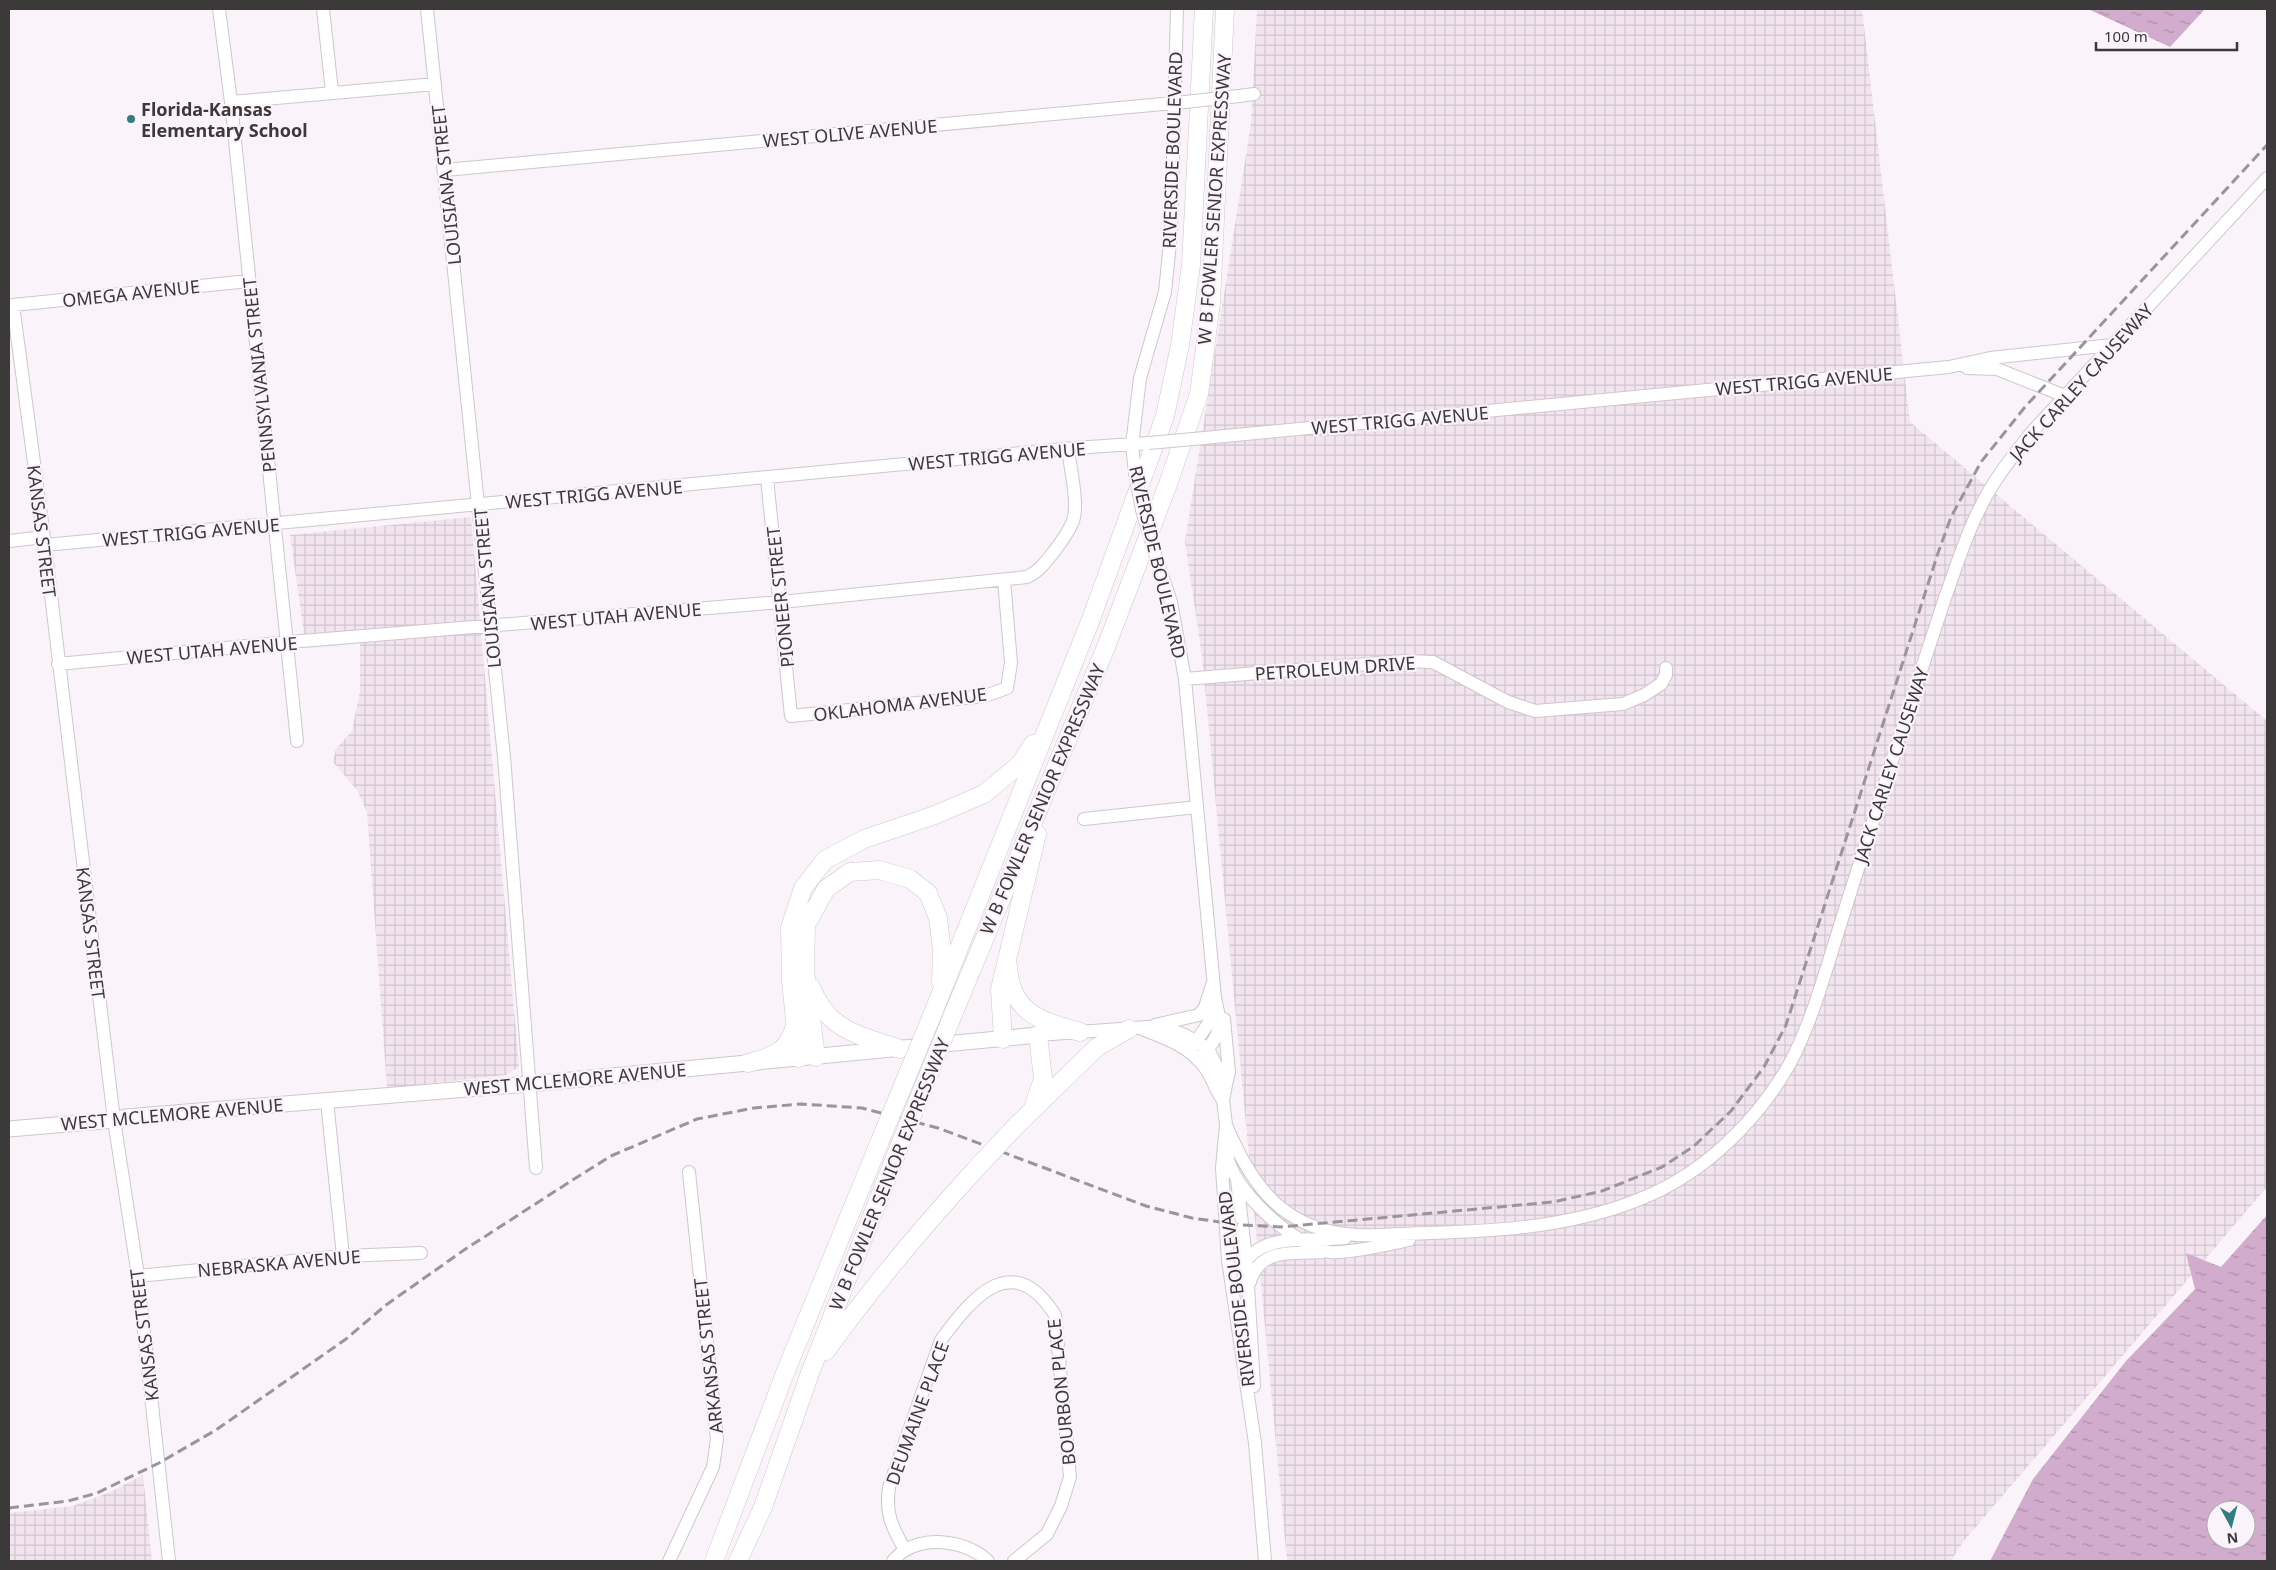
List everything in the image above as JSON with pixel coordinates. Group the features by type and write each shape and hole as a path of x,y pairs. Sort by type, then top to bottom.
{"highway":[{"name":"W B FOWLER SENIOR EXPRESSWAY","path":"714,1561 785,1374 931,1018 1101,592 1165,416 1180,345 1191,266 1204,9"},
{"name":"W B FOWLER SENIOR EXPRESSWAY","path":"738,1561 763,1506 810,1374 900,1145 1106,647 1168,484 1199,394 1211,303 1225,9"},
{"path":"807,1057 796,1025 791,981 790,928 803,888 825,860 864,839 935,815 984,794 1020,764 1052,716"},
{"path":"1003,1039 1000,989 1052,776"},
{"path":"807,1057 806,925 826,889 850,872 879,870 910,879 928,893 938,918 942,951 940,995"},
{"path":"1008,954 1008,980 1016,1000 1040,1020 1080,1032"},
{"path":"805,971 814,995 828,1017 847,1031 900,1048"},
{"path":"748,1063 775,1054 787,1046 796,1025"},
{"path":"810,1374 856,1309 918,1232 1031,1110 1097,1047 1141,1028"},
{"path":"1031,1110 1043,1079 1038,1035"}],"main road":[{"name":"WEST MCLEMORE AVENUE","path":"9,1129 114,1120 126,1117 529,1084 1038,1035"}],"street":[{"name":"PENNSYLVANIA STREET","path":"219,9 231,102 298,741"},
{"path":"324,9 332,92"},
{"name":"LOUISIANA STREET","path":"427,9 479,505 489,627 504,757 536,1168"},
{"name":"RIVERSIDE BOULEVARD","path":"1177,9 1180,102 1165,292 1140,378 1132,445 1142,510 1171,602 1185,679 1215,998 1220,1021 1219,1030 1208,1050"},
{"path":"231,102 436,84"},
{"name":"WEST OLIVE AVENUE","path":"445,170 1254,94"},
{"name":"JACK CARLEY CAUSEWAY","path":"1226,1125 1234,1146 1263,1193 1285,1213 1309,1224 1342,1234 1360,1236 1454,1232 1565,1222 1607,1212 1649,1196 1690,1172 1726,1145 1758,1109 1789,1065 1817,1000 1924,660 1959,559 1981,506 2003,469 2031,433 2267,178"},
{"name":"OMEGA AVENUE","path":"13,305 249,282"},
{"name":"KANSAS STREET","path":"13,305 44,541 114,1120 138,1276 168,1561"},
{"path":"1949,367 1990,358 2112,345"},
{"path":"1949,367 1997,369 2065,396"},
{"name":"WEST TRIGG AVENUE","path":"9,541 44,541 274,525 1949,367"},
{"name":"WEST UTAH AVENUE","path":"58,664 289,642 781,602 1004,580 1034,573 1045,564 1068,532 1074,520 1068,449"},
{"name":"PIONEER STREET","path":"767,478 791,716"},
{"name":"OKLAHOMA AVENUE","path":"791,716 986,696 1007,688 1011,663 1004,580"},
{"name":"PETROLEUM DRIVE","path":"1185,679 1405,661 1433,662 1508,702 1535,711 1623,704 1644,695 1661,684 1666,675 1666,668"},
{"path":"1084,819 1197,807"},
{"path":"1141,1028 1199,1015 1205,1007 1214,981"},
{"name":"RIVERSIDE BOULEVARD","path":"1214,981 1220,995 1225,1022 1229,1072 1224,1100 1226,1125 1222,1168 1228,1260 1255,1443 1265,1561"},
{"name":"RIVERSIDE BOULEVARD","path":"1194,1051 1208,1024 1215,998"},
{"name":"WEST MCLEMORE AVENUE","path":"1038,1035 1167,1028 1194,1051 1208,1050"},
{"path":"1208,1050 1226,1085"},
{"path":"1194,1051 1205,1067 1217,1093 1224,1100"},
{"path":"328,1101 343,1256"},
{"path":"1226,1125 1228,1161 1237,1177 1264,1210 1281,1227 1314,1247 1331,1252"},
{"name":"RIVERSIDE BOULEVARD","path":"1234,1146 1246,1260 1254,1388 1255,1443"},
{"name":"ARKANSAS STREET","path":"669,1561 713,1467 717,1439 689,1172"},
{"name":"JACK CARLEY CAUSEWAY","path":"1248,1290 1254,1271 1260,1263 1271,1256 1331,1252 1454,1232"},
{"path":"1244,1366 1241,1294 1243,1266 1253,1251 1274,1242 1360,1236"},
{"name":"NEBRASKA AVENUE","path":"138,1276 343,1256 421,1253"},
{"name":"DEUMAINE PLACE","path":"904,1550 892,1527 887,1506 890,1487 941,1340 956,1319 985,1291 1000,1284 1016,1282"},
{"name":"BOURBON PLACE","path":"1014,1561 1047,1534 1061,1506 1070,1477 1055,1314 1044,1298 1031,1286 1016,1282"},
{"path":"893,1561 904,1550 927,1542 956,1544 980,1553 988,1561"}],"shaded area":[{"path":"1257,9 1862,9 1910,422 2267,721 2267,1187 1963,1542 1951,1561 1287,1561 1202,656 1185,542 1251,123"},
{"path":"471,517 519,1067 506,1075 387,1088 367,812 357,790 333,762 336,749 352,731 360,691 360,643 306,648 290,535"},
{"path":"143,1475 152,1561 9,1561 9,1513 73,1506 108,1493"}],"water":[{"path":"2088,9 2205,9 2170,47"},
{"path":"2267,1215 2267,1561 1990,1561 2033,1479 2126,1361 2195,1289 2186,1253 2221,1267"}],"railway":[{"path":"9,1508 68,1501 97,1493 159,1463 216,1430 346,1339 386,1305 464,1250 571,1181 611,1156 697,1119 754,1108 801,1104 862,1108 938,1128 1146,1206 1192,1218 1241,1225 1281,1227 1553,1202 1602,1191 1662,1167 1694,1146 1731,1111 1764,1067 1786,1025 1938,553 1951,517 1981,462 2025,407 2267,145"}],"place":[{"name":"Florida-Kansas Elementary School","path":"131,119"}]}
